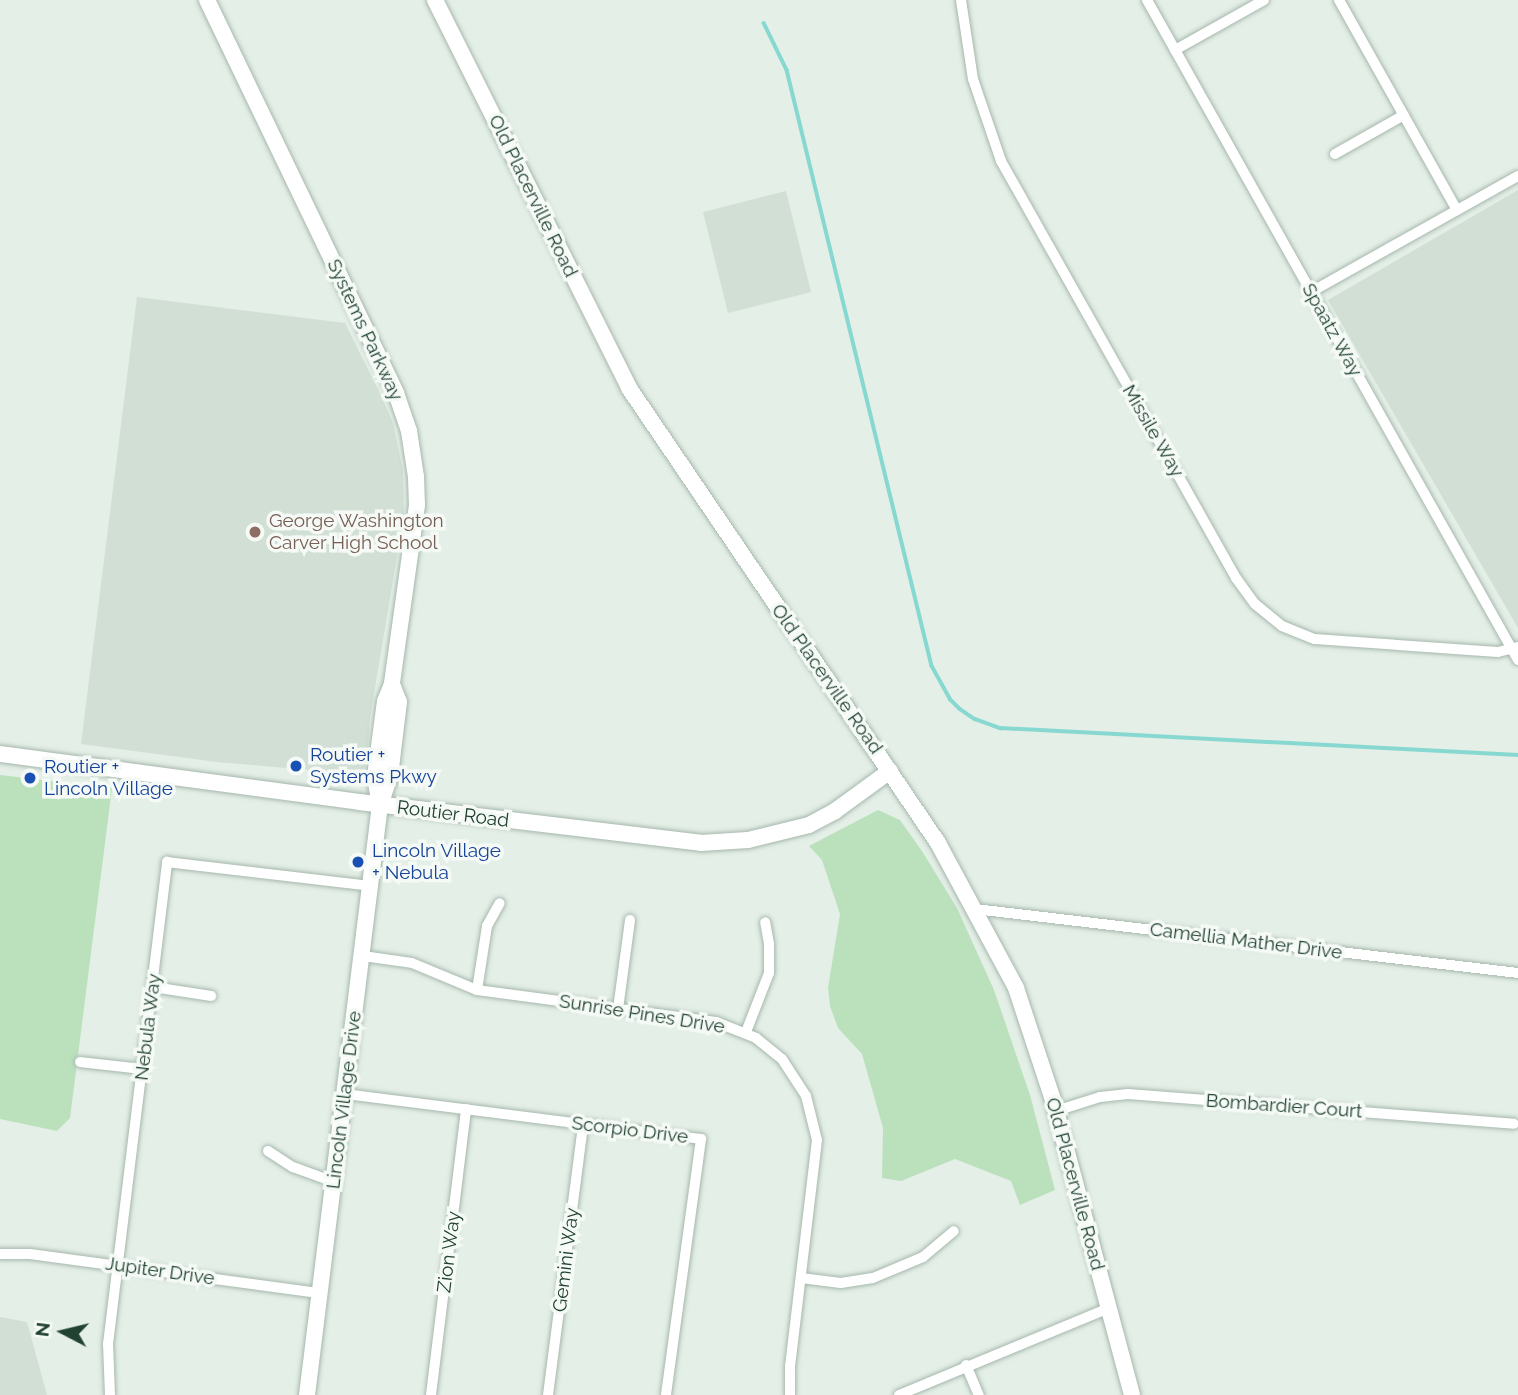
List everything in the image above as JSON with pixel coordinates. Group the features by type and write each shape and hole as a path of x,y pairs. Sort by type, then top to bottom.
{"street":[{"name":"Systems Parkway","path":"208,0 396,393 408,431 416,477 417,505 393,684 385,701 375,777 380,805"},
{"name":"Old Placerville Road","path":"435,0 629,388 937,843 1016,988 1056,1111 1132,1395"},
{"name":"Missile Way","path":"961,0 982,111 1002,160 1236,578 1255,604 1282,626 1315,639 1516,652"},
{"name":"Spaatz Way","path":"1147,0 1516,652"},
{"path":"1175,50 1264,0"},
{"path":"1339,0 1457,210"},
{"path":"1335,154 1404,115"},
{"path":"1311,292 1518,176"},
{"name":"Routier Road","path":"0,754 670,841 733,842 809,825 835,811 890,771"},
{"name":"Lincoln Village Drive","path":"307,1395 380,805"},
{"name":"Nebula Way","path":"110,1395 107,1357 167,862 370,886"},
{"path":"477,990 487,926 500,903"},
{"name":"Camellia Mather Drive","path":"975,909 1518,973"},
{"path":"618,1009 630,920"},
{"path":"746,1032 769,973 769,944 765,922"},
{"name":"Sunrise Pines Drive","path":"363,956 412,964 477,990 716,1022 746,1032 774,1051 789,1067 807,1096 814,1117 816,1162 790,1366 790,1395"},
{"path":"153,987 211,996"},
{"path":"80,1062 142,1069"},
{"name":"Scorpio Drive","path":"345,1094 701,1139 666,1395"},
{"name":"Bombardier Court","path":"1056,1111 1100,1097 1142,1095 1514,1124"},
{"name":"Zion Way","path":"431,1395 466,1110"},
{"name":"Gemini Way","path":"548,1395 583,1124"},
{"path":"268,1151 293,1167 334,1182"},
{"path":"801,1278 841,1283 873,1278 923,1257 954,1231"},
{"name":"Jupiter Drive","path":"0,1254 30,1254 320,1293"},
{"path":"899,1395 1109,1308"},
{"path":"966,1365 979,1395"}],"shaded area":[{"path":"1518,190 1518,628 1328,300"},
{"path":"786,191 811,292 728,313 703,212"},
{"name":"George Washington Carver High School","path":"137,297 345,323 379,391 393,423 403,471 404,514 370,718 367,760 364,770 358,774 217,762 81,744"},
{"path":"0,1317 27,1322 47,1395 0,1395"}],"green space":[{"path":"0,775 112,788 70,1118 57,1131 0,1119"},
{"path":"878,810 900,820 922,851 957,908 994,990 1030,1095 1055,1190 1020,1205 1011,1181 955,1159 901,1181 882,1178 883,1128 862,1054 838,1028 830,1006 828,988 840,914 822,860 809,846"}],"waterway":[{"path":"764,23 787,70 932,666 950,699 960,709 975,719 1000,728 1518,755"}],"place":[{"name":"George Washington Carver High School","path":"255,532"},
{"name":"Routier + Systems Pkwy","path":"296,766"},
{"name":"Routier + Lincoln Village","path":"30,778"},
{"name":"Lincoln Village + Nebula","path":"358,862"}]}
